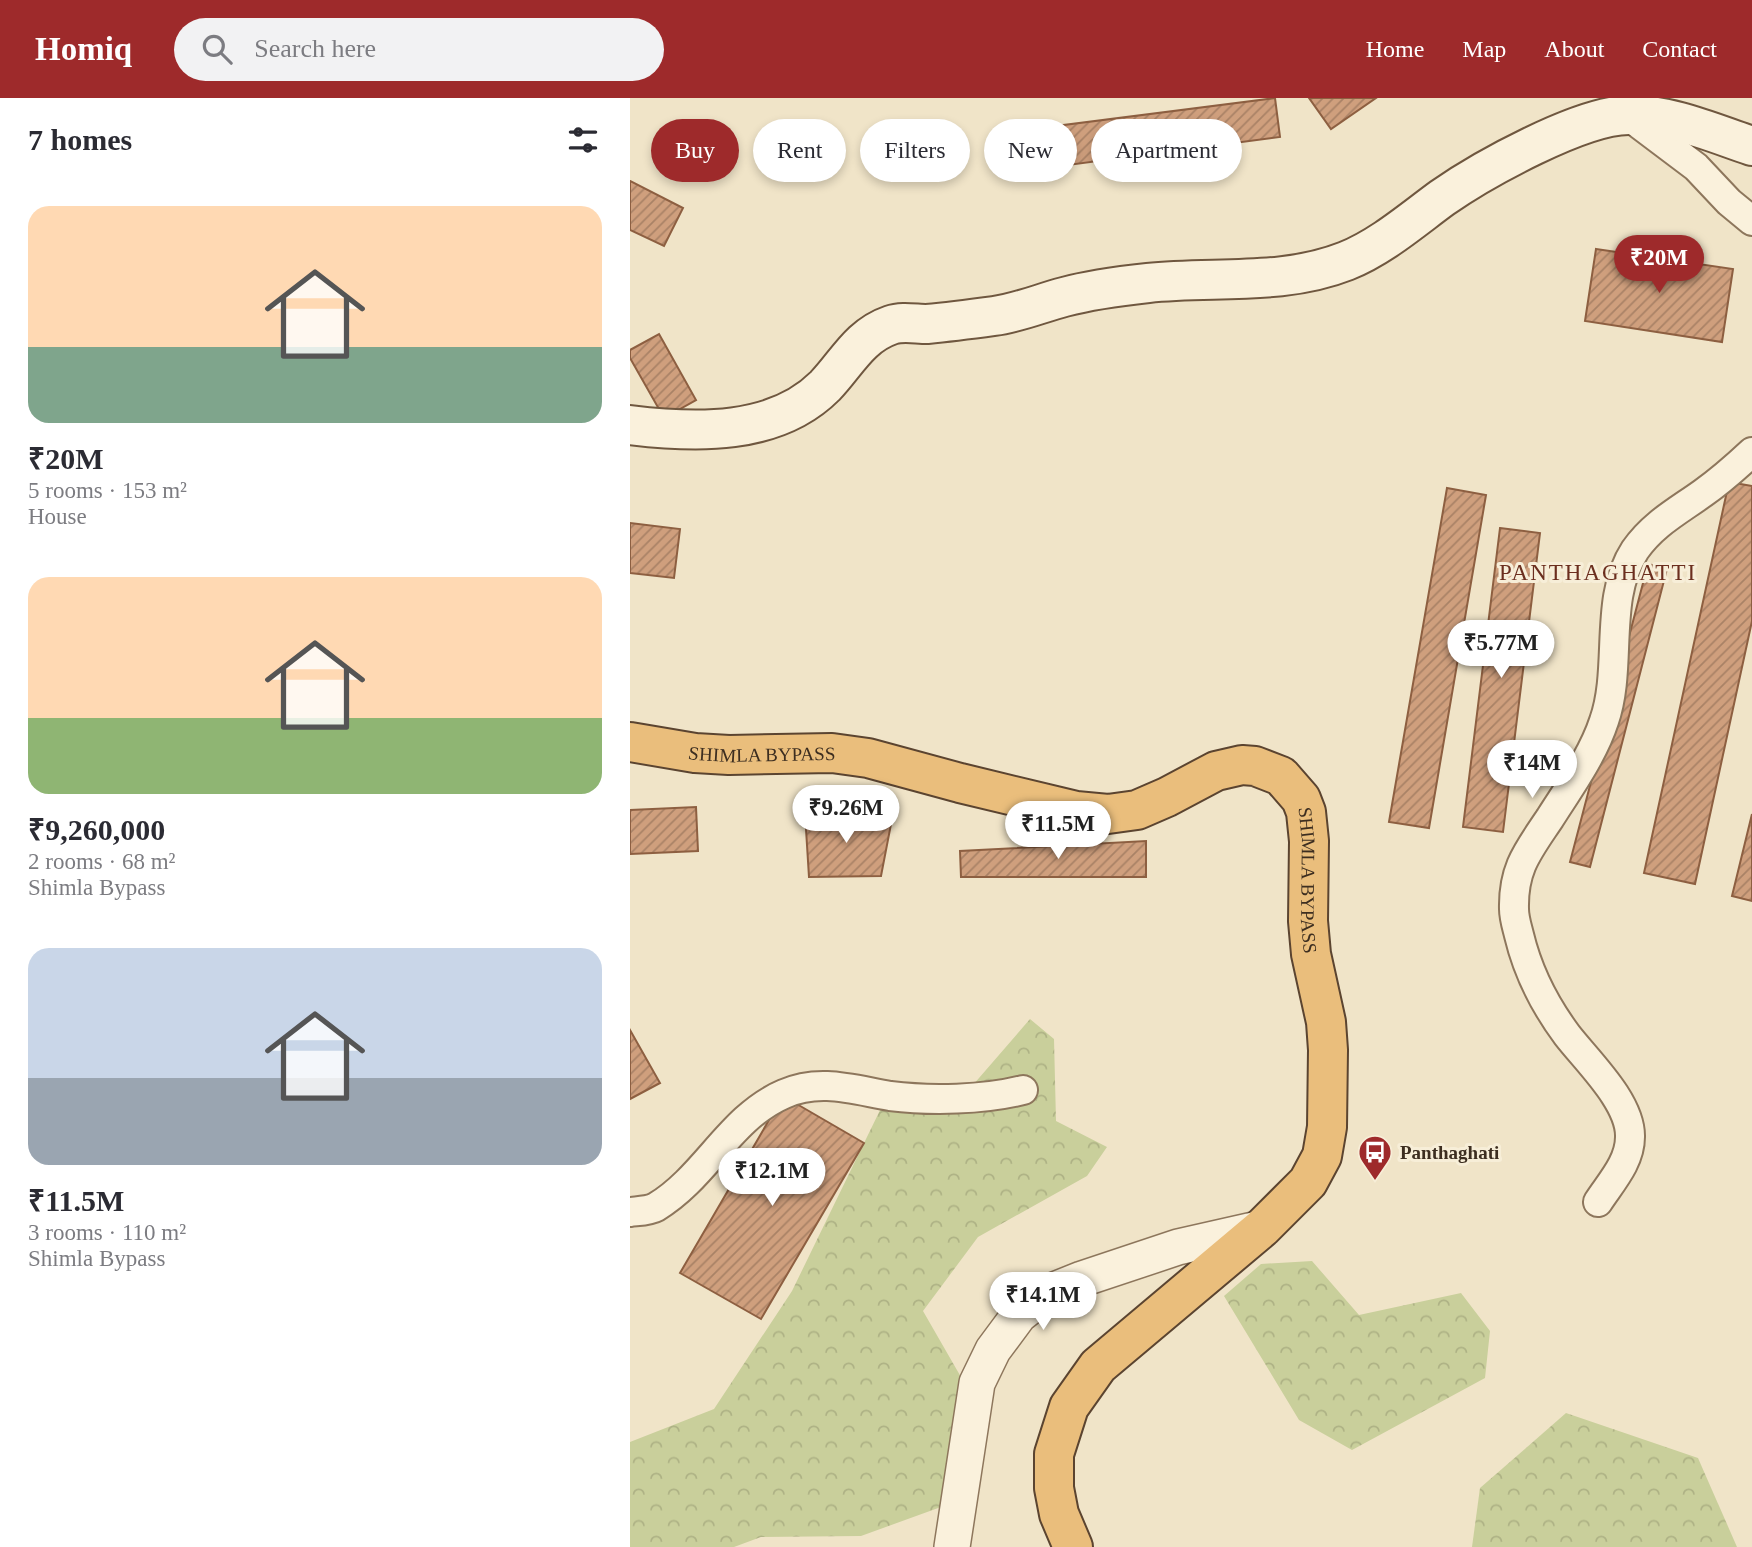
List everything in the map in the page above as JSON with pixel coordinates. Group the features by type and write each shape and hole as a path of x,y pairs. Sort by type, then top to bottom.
{"highway":[{"name":"SHIMLA BYPASS","path":"630,742 695,753 832,753 868,758 1076,811 1108,814 1137,810 1216,771 1242,765 1255,766 1281,776 1301,799 1306,812 1309,841 1308,921 1311,954 1326,1022 1329,1096 1328,1127 1322,1156 1308,1182 1262,1228 1098,1366 1069,1407 1054,1454 1054,1488 1059,1514 1073,1547"}],"main road":[{"path":"630,425 675,430 723,428 787,414 826,385 857,346 873,333 894,324 926,324 996,316 1067,296 1148,283 1258,278 1308,272 1347,261 1380,244 1462,184 1575,127 1603,118 1626,114 1660,117 1752,146"}],"street":[{"path":"1626,114 1696,167 1729,202 1752,221"},
{"path":"1598,1202 1625,1161 1630,1138 1629,1123 1612,1090 1566,1034 1542,998 1525,960 1514,912 1515,880 1527,849 1575,776 1604,723 1613,687 1618,593 1629,561 1652,529 1675,510 1704,492 1752,452"},
{"path":"630,1212 654,1209 697,1173 752,1113 785,1094 815,1086 839,1086 892,1096 995,1098 1023,1090"},
{"path":"952,1547 976,1383 993,1350 1019,1315 1047,1293 1082,1279 1178,1247 1262,1228"}],"green space":[{"path":"1030,1019 1054,1039 1056,1121 1107,1147 1087,1176 978,1237 923,1311 988,1424 963,1499 861,1536 761,1537 734,1547 630,1547 630,1442 714,1409 792,1291 884,1102 966,1093"},
{"path":"1312,1261 1359,1315 1461,1293 1490,1331 1485,1378 1352,1450 1299,1420 1224,1296 1261,1264"},
{"path":"1566,1413 1698,1458 1737,1547 1472,1547 1480,1488"}],"building":[{"path":"1275,98 1280,137 1242,142 1242,119 1111,119"},
{"path":"1309,98 1376,98 1331,129"},
{"path":"1091,122 1091,162 1077,164 1077,123"},
{"path":"630,181 683,208 664,246 630,230"},
{"path":"1596,249 1733,269 1722,342 1585,321"},
{"path":"659,334 696,400 664,418 630,358 630,350"},
{"path":"1729,482 1752,486 1752,621 1695,884 1644,873"},
{"path":"1447,488 1486,495 1429,828 1389,822"},
{"path":"630,523 680,529 674,578 630,573"},
{"path":"1500,528 1540,533 1503,832 1463,827"},
{"path":"1648,564 1667,569 1590,867 1570,862"},
{"path":"696,807 698,851 630,854 630,810"},
{"path":"805,813 892,819 881,876 809,877"},
{"path":"1752,814 1752,901 1732,896"},
{"path":"1146,841 1146,877 961,877 960,851"},
{"path":"630,1030 660,1083 630,1099"},
{"path":"783,1096 864,1143 761,1319 680,1273"}],"place":[{"name":"Panthaghati","path":"1375,1182"}],"district":[{"name":"PANTHAGHATTI","path":"1598,572"}]}
